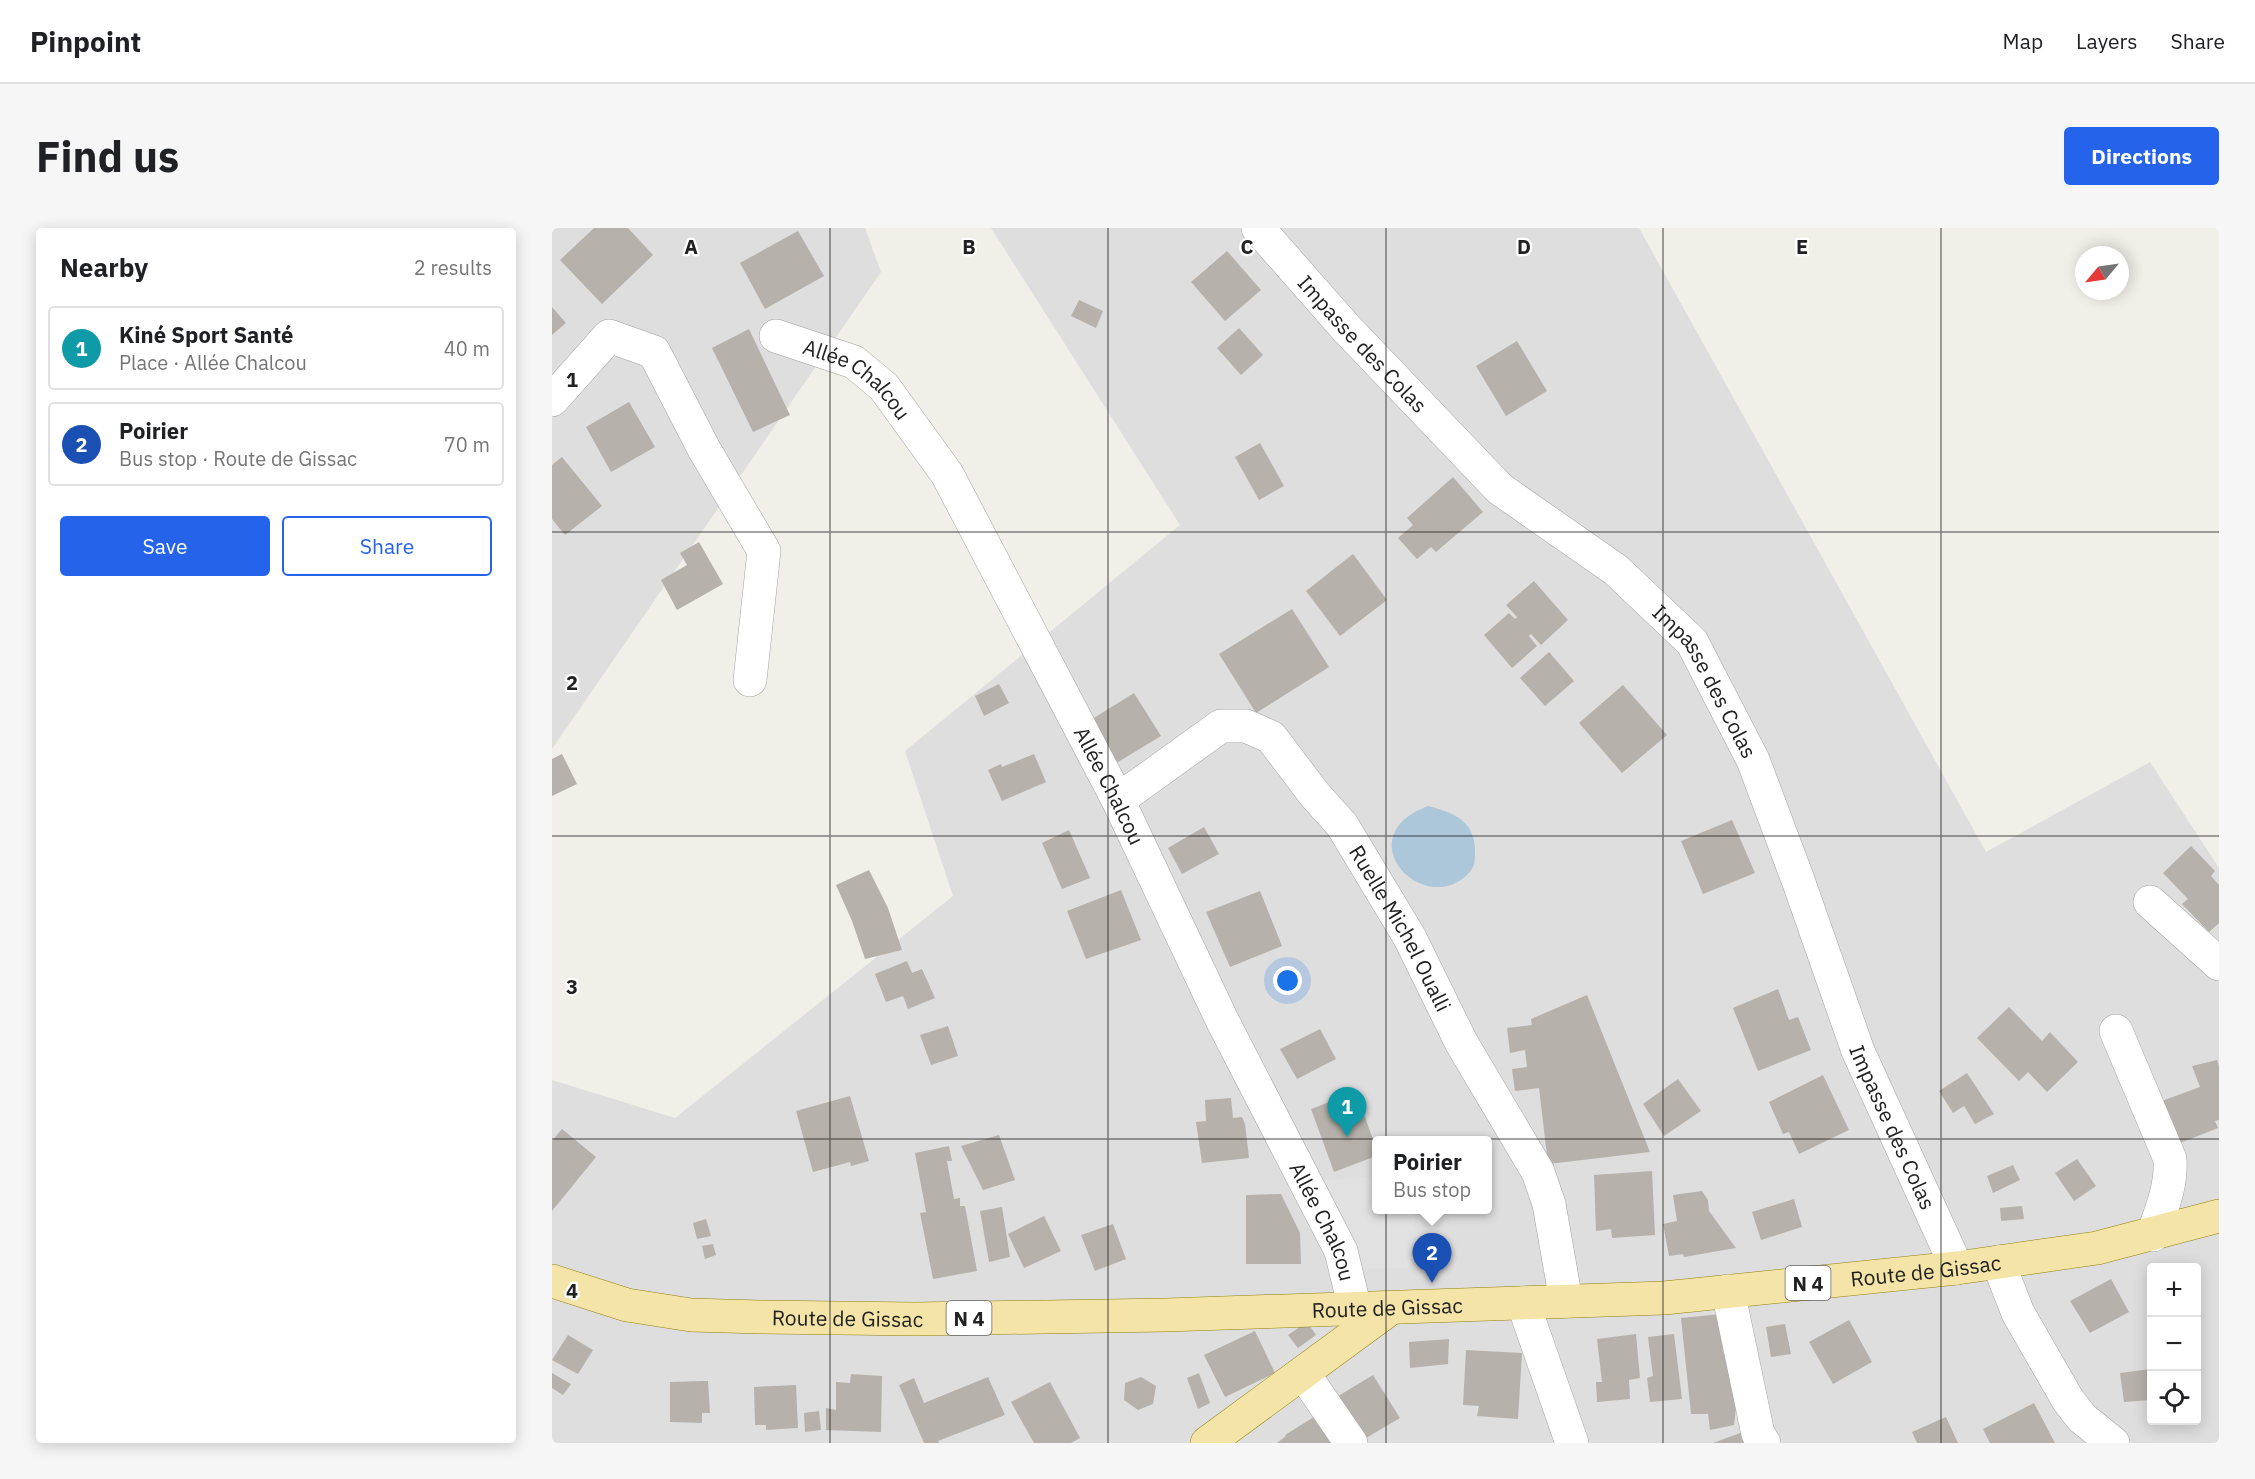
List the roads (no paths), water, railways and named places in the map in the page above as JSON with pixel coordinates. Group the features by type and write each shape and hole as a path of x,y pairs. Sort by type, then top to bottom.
{"main road":[{"name":"Route de Gissac","path":"552,1281 627,1305 691,1315 915,1319 1166,1315 1664,1298 1957,1268 2097,1248 2219,1216"},
{"path":"1207,1443 1391,1308"}],"street":[{"name":"Impasse des Colas","path":"1258,228 1346,328 1500,489 1616,570 1692,642 1753,760 1858,1051 1957,1268"},
{"path":"552,400 609,336 654,352 704,449 764,551 750,680"},
{"name":"Allée Chalcou","path":"776,336 854,362 884,387 947,474 1118,800 1223,1022 1341,1251 1355,1309"},
{"name":"Ruelle Michel Oualli","path":"1118,800 1221,726 1246,726 1271,738 1315,795 1342,825 1410,938 1461,1042 1538,1172 1549,1204 1566,1301"},
{"path":"2150,902 2219,964"},
{"path":"2116,1031 2170,1159 2169,1187 2153,1235"},
{"path":"1998,1262 2018,1313 2068,1400 2082,1418 2112,1443"},
{"path":"1728,1291 1758,1434 1764,1443"},
{"path":"1523,1303 1572,1443"},
{"path":"1303,1373 1352,1443"}],"water":[{"path":"1428,806 1455,815 1462,820 1474,841 1475,858 1472,868 1469,873 1451,885 1432,887 1414,881 1401,869 1393,853 1393,836 1404,820"}],"place":[{"name":"Kiné Sport Santé","path":"1347,1137"},
{"name":"Poirier","path":"1432,1283"}]}
